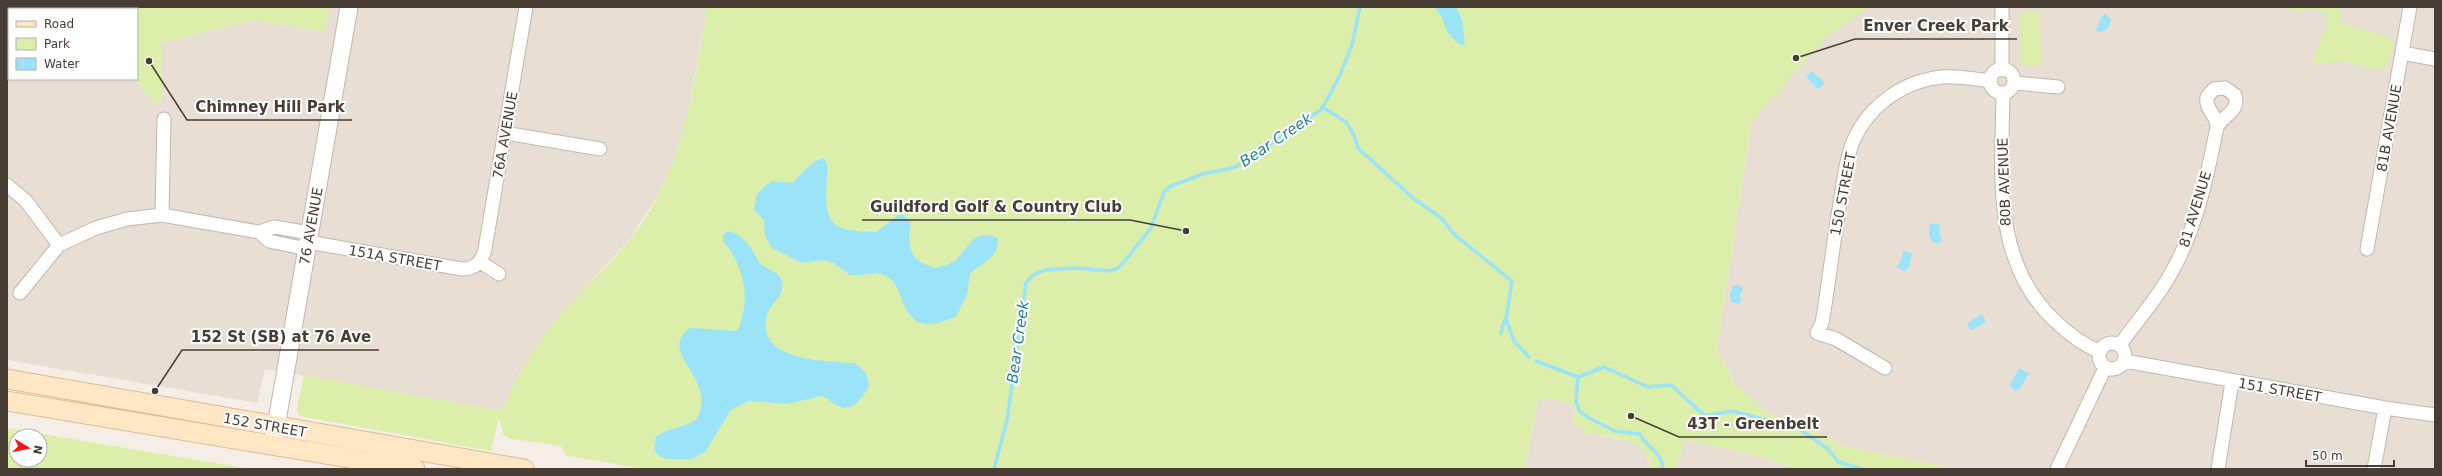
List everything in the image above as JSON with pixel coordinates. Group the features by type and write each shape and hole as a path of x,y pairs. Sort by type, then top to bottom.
{"main road":[{"name":"152 STREET","path":"7,379 524,469"},
{"name":"152 STREET","path":"7,401 414,469"}],"street":[{"name":"76 AVENUE","path":"273,445 349,7"},
{"name":"76A AVENUE","path":"480,262 485,249 526,7"},
{"path":"2002,7 2002,70"},
{"name":"81B AVENUE","path":"2367,250 2410,7"},
{"path":"2402,53 2435,59"},
{"path":"2002,70 2011,74 2014,83 2009,91 2003,93 1994,90 1991,81 1996,72 2002,70"},
{"name":"150 STREET","path":"1885,368 1836,339 1817,333 1822,323 1845,172 1852,144 1860,128 1876,108 1892,94 1910,85 1943,77 1991,81"},
{"path":"2014,83 2058,87"},
{"name":"80B AVENUE","path":"2003,93 2003,209 2013,258 2028,289 2043,309 2070,334 2100,352"},
{"path":"162,215 164,119"},
{"name":"81 AVENUE","path":"2120,345 2167,281 2186,245 2196,215 2217,126"},
{"path":"505,133 600,149"},
{"path":"7,185 26,201 59,245"},
{"name":"151A STREET","path":"20,293 59,245 116,222 162,215 259,232 274,227 309,241 462,269 471,268 480,262"},
{"path":"480,262 499,274"},
{"path":"2108,344 2120,345 2126,353 2125,361 2116,368 2105,368 2100,360 2100,352 2108,344"},
{"name":"151 STREET","path":"2125,361 2232,382 2384,408 2435,415"},
{"path":"2057,469 2105,368"},
{"path":"2218,469 2232,382"},
{"path":"2374,469 2384,408"}],"shaded area":[{"path":"7,7 76,7 8,8 7,25"},
{"path":"329,7 707,7 687,120 676,156 662,189 630,239 567,307 544,336 520,373 501,411 265,369 257,403 7,360 7,80 137,80 154,104 162,101 161,43 253,20 324,32"},
{"path":"1769,7 2435,7 2435,469 1958,469 1843,446 1809,428 1764,411 1733,382 1717,348"},
{"path":"1538,399 1552,399 1574,405 1574,426 1582,427 1582,432 1635,442 1645,451 1651,469 1525,469"},
{"path":"1684,440 1746,453 1800,469 1676,469"}],"green space":[{"path":"329,7 325,32 253,20 161,43 162,101 154,104 137,80 138,80 138,8 74,8"},
{"path":"707,7 1869,7 1828,36 1787,80 1777,104 1779,89 1751,124 1717,348 1733,382 1764,411 1809,428 1843,446 1958,469 1800,469 1746,453 1684,440 1676,469 1651,469 1648,458 1642,450 1634,444 1614,437 1581,432 1582,427 1574,426 1574,405 1552,399 1538,399 1525,469 645,469 567,456 561,446 508,438 503,434 499,418 491,451 299,416 297,409 304,375 501,411 522,370 547,331 567,307 625,246 642,223 657,198 669,172 686,119 698,63"},
{"path":"2287,7 2339,7 2341,23 2390,38 2393,42 2391,57 2386,69 2378,70 2341,61 2313,65 2313,59 2328,23 2327,14 2318,9 2295,12"},
{"path":"2040,11 2041,65 2021,65 2020,12"},
{"path":"7,25 8,25 8,80"},
{"path":"7,428 8,468 48,468 48,435 251,469 7,469"}],"water":[{"path":"1434,7 1456,7 1462,20 1465,44 1461,45 1454,40 1446,30 1441,16"},
{"path":"2106,14 2111,19 2109,27 2102,32 2095,31 2102,16"},
{"path":"1812,71 1825,83 1819,89 1815,87 1816,86 1806,77"},
{"path":"823,158 827,166 826,204 828,214 832,221 838,226 847,230 876,232 899,215 904,215 911,223 909,240 912,252 920,261 935,268 949,264 956,260 973,240 978,237 983,235 998,238 998,246 993,256 970,274 967,295 956,317 932,324 921,323 908,313 897,288 886,276 881,274 850,275 832,262 823,260 802,263 772,248 765,236 764,220 754,210 757,194 771,181 792,183 812,163"},
{"path":"1932,223 1940,225 1939,232 1942,239 1939,244 1934,243 1929,237 1929,226"},
{"path":"729,231 743,239 760,263 778,275 781,279 781,293 767,315 766,330 772,342 782,350 796,356 855,363 866,373 869,386 857,403 853,406 843,408 822,396 787,404 748,401 731,410 705,452 692,459 667,459 659,456 654,450 656,437 665,431 696,420 701,405 700,391 683,358 680,348 681,338 690,328 737,331 742,320 745,296 744,284 736,261 723,241 723,234"},
{"path":"1903,251 1912,253 1909,267 1904,271 1896,267 1901,261"},
{"path":"1738,285 1744,288 1740,294 1741,301 1738,304 1731,302 1730,294 1733,286"},
{"path":"1982,314 1986,322 1972,330 1969,329 1968,323"},
{"path":"2019,368 2029,373 2019,390 2015,391 2010,385"}],"waterway":[{"name":"Bear Creek","path":"994,469 1007,420 1026,283 1033,275 1045,270 1076,268 1109,271 1118,268 1151,228 1164,192 1171,186 1203,174 1236,167 1322,109 1339,77 1352,45 1360,7"},
{"path":"1322,107 1346,122 1354,135 1358,148 1414,199 1440,217 1456,236 1512,281 1506,319 1514,341 1529,357"},
{"path":"1501,333 1505,319"},
{"path":"1536,361 1578,377 1576,401 1579,411 1589,418 1615,431 1640,434 1660,458 1663,469"},
{"path":"1578,377 1604,367 1648,387 1671,385 1705,416 1732,411 1798,428 1828,449 1838,462 1863,469"}],"place":[{"name":"Enver Creek Park","path":"1796,58"},
{"name":"Chimney Hill Park","path":"149,61"},
{"name":"Guildford Golf & Country Club","path":"1186,231"},
{"name":"152 St (SB) at 76 Ave","path":"155,391"},
{"name":"43T - Greenbelt","path":"1631,416"}]}
